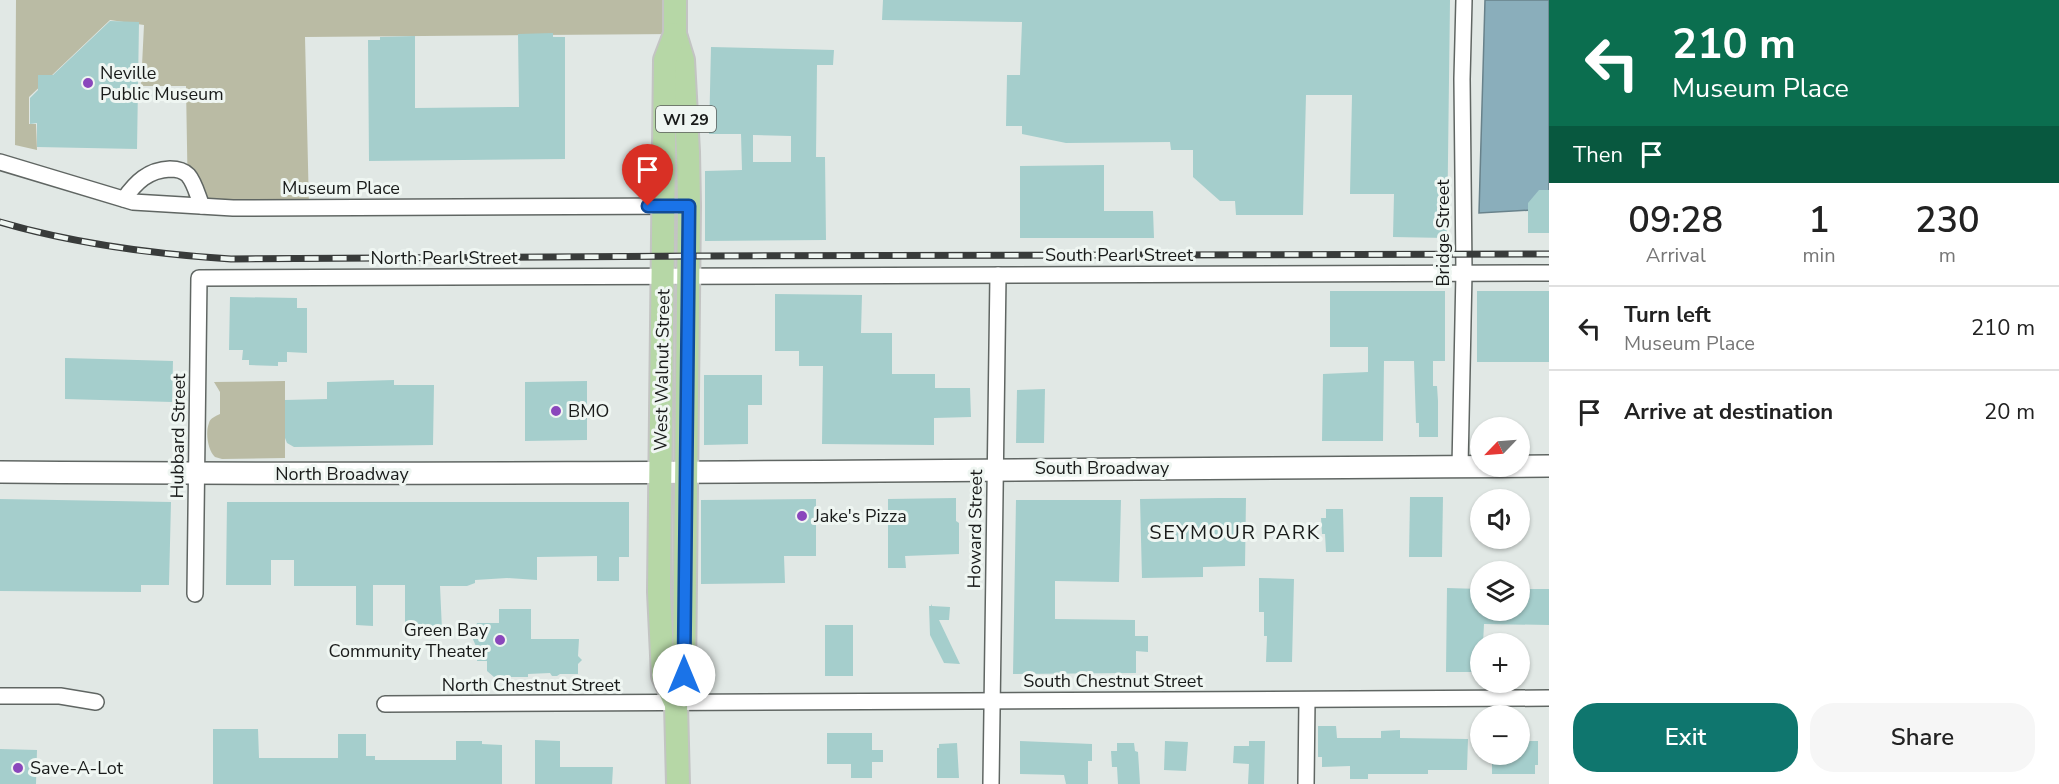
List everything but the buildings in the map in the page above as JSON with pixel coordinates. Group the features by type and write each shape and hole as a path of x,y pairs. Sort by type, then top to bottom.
{"main road":[{"name":"West Walnut Street","path":"675,0 675,34 683,60 689,206 684,675 676,704 678,784"},
{"name":"West Walnut Street","path":"675,34 665,60 659,592 663,676 676,704"}],"street":[{"name":"Bridge Street","path":"1460,467 1464,272 1462,79 1464,0"},
{"name":"Museum Place","path":"0,162 133,202 233,208 689,206"},
{"path":"124,199 147,175 160,170 179,170 188,175 202,206"},
{"name":"South Pearl Street","path":"689,276 1549,273"},
{"name":"Howard Street","path":"991,784 998,275"},
{"name":"North Pearl Street","path":"199,278 689,276"},
{"name":"Hubbard Street","path":"195,594 199,278"},
{"name":"South Broadway","path":"685,473 1549,466"},
{"name":"North Broadway","path":"0,472 685,473"},
{"path":"0,696 60,696 96,702"},
{"name":"South Chestnut Street","path":"676,704 1549,698"},
{"path":"1306,784 1307,700"},
{"name":"North Chestnut Street","path":"385,704 676,704"}],"green space":[{"path":"16,0 675,0 675,34 305,37 309,208 188,205 186,86 141,86 144,25 110,20 29,97 29,124 36,124 37,150 15,145"},
{"path":"285,381 285,458 222,459 215,457 207,436 210,421 220,414 220,392 214,382"}],"water":[{"path":"1485,0 1549,0 1549,209 1479,213"}],"railway":[{"path":"0,222 115,247 231,259 1549,254"}],"place":[{"name":"Neville Public Museum","path":"88,83"},
{"name":"BMO","path":"556,411"},
{"name":"Jake's Pizza","path":"802,516"},
{"name":"Green Bay Community Theater","path":"500,640"},
{"name":"Save-A-Lot","path":"18,768"}],"district":[{"name":"SEYMOUR PARK","path":"1235,532"}],"route":[{"path":"648,206 689,206 684,675"}]}
